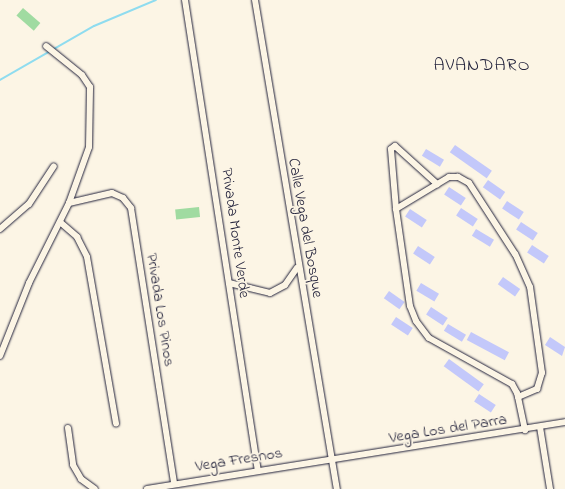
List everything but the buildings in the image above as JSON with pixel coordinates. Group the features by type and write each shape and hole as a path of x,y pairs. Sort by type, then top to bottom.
{"street":[{"name":"Privada Monte Verde","path":"185,0 258,470"},
{"name":"Calle Vega del Bosque","path":"255,0 297,268 335,458 338,489"},
{"path":"0,353 37,267 69,203 90,147 92,96 82,75 46,46"},
{"path":"437,184 395,146 391,149 396,209 410,306 420,328 429,338 509,382 518,397 525,430"},
{"path":"0,229 32,200 54,166"},
{"path":"396,209 437,184 453,177 469,183 527,277 542,373 532,393 518,397"},
{"name":"Privada Los Pinos","path":"69,203 112,193 123,198 131,208 174,484"},
{"path":"60,222 78,237 87,257 116,423"},
{"path":"229,283 270,293 285,285 297,268"},
{"name":"Vega Los del Parra","path":"335,458 525,430 565,422"},
{"path":"540,427 550,489"},
{"path":"68,428 73,465 81,478 95,489"},
{"name":"Vega Fresnos","path":"147,489 335,458"}],"green space":[{"path":"23,8 40,23 34,31 16,16"},
{"path":"199,207 200,217 176,219 175,210"}],"waterway":[{"path":"0,80 94,26 156,0"}],"district":[{"name":"AVANDARO","path":"482,66"}]}
